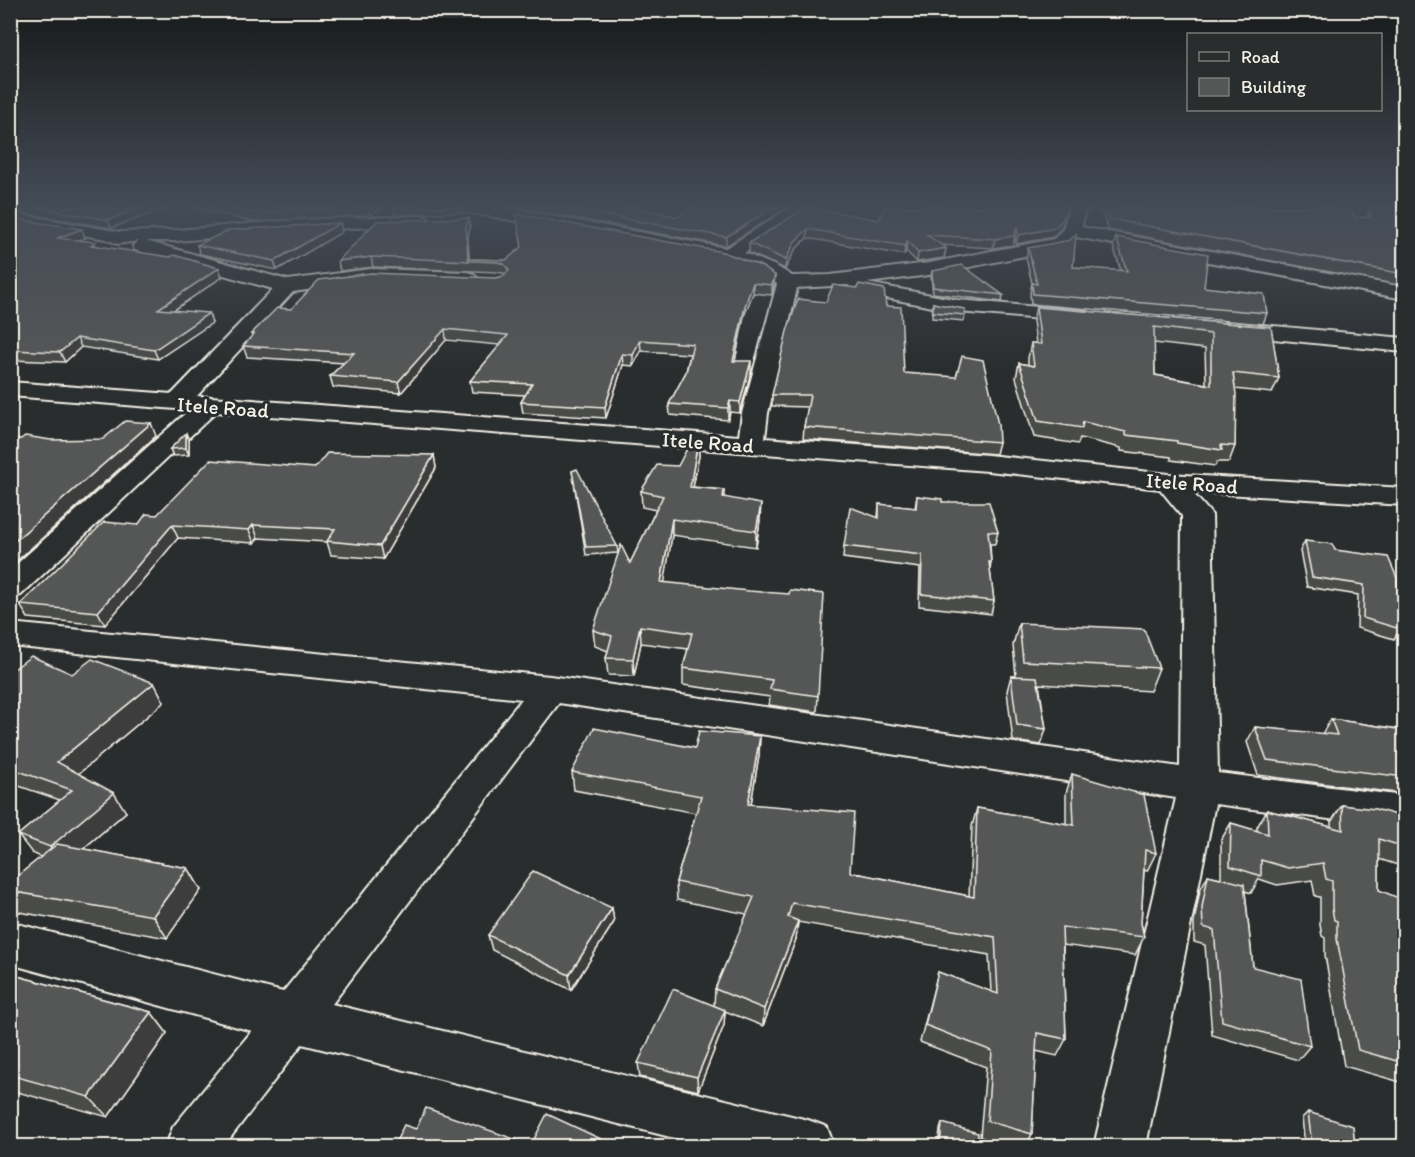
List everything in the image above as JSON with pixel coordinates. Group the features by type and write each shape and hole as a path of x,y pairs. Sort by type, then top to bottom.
{"street":[{"path":"200,261 287,286 310,285 354,276 486,279"},
{"path":"747,261 770,270 788,282 830,281 929,269 969,261"},
{"path":"1233,261 1404,293"},
{"path":"830,281 958,306 1099,317"},
{"path":"751,446 755,413 788,282"},
{"path":"177,404 287,286"},
{"path":"1209,327 1404,345"},
{"name":"Itele Road","path":"10,389 177,404 988,463 1190,494 1404,496"},
{"path":"10,588 209,405"},
{"path":"1120,1146 1199,786 1190,494"},
{"path":"10,634 550,689 1199,786 1404,813"},
{"path":"192,1146 550,689"},
{"path":"10,943 292,1018 808,1146"}],"building":[{"path":"10,261 195,261 219,268 158,309 209,313 154,350 77,338 60,352 10,350"},
{"path":"472,261 747,261 761,266 775,275 772,285 753,283 745,306 733,361 751,361 740,402 730,401 728,408 669,404 686,372 693,344 640,340 633,355 622,354 605,407 521,402 532,384 470,381 508,335 445,329 398,382 330,376 354,353 243,346 254,334 251,334 277,308 291,309 319,280 371,273 496,278 504,276 509,270 504,264"},
{"path":"1031,261 1074,261 1073,267 1127,271 1124,261 1207,261 1204,287 1264,294 1267,313 1033,294 1032,283 1037,284"},
{"path":"1334,261 1404,261 1404,274"},
{"path":"962,265 1003,295 933,287 932,271"},
{"path":"859,284 884,289 886,306 901,307 904,373 956,377 962,356 983,360 998,424 999,442 804,427 810,395 772,395 787,331 798,299 826,302 833,285 857,288"},
{"path":"933,303 965,309 965,315 933,312"},
{"path":"1036,307 1271,327 1279,378 1233,373 1236,394 1235,446 1221,445 1222,450 1177,443 1177,441 1126,435 1126,432 1083,422 1082,428 1038,421 1019,363 1034,366 1031,343 1041,344","holes":["1154,327 1211,334 1211,385 1155,375"]},
{"path":"125,421 151,423 10,545 10,438 21,439 25,436 51,440 103,439"},
{"path":"186,433 186,448 170,449"},
{"path":"692,439 698,441 690,487 724,490 723,497 761,504 756,531 672,519 661,582 789,594 790,590 824,594 818,696 770,689 772,680 683,668 692,633 640,626 633,659 606,658 612,636 593,630 621,545 630,563 663,496 641,491 657,465 678,466"},
{"path":"327,453 434,455 380,546 327,541 335,529 253,525 249,530 172,525 98,612 20,605 104,522 138,525 146,514 157,515 210,460 315,468"},
{"path":"577,469 617,546 586,547 572,471"},
{"path":"917,496 942,499 942,502 989,502 998,532 988,531 994,601 921,594 922,555 844,546 850,507 879,518 879,504 916,508"},
{"path":"1305,541 1332,544 1335,550 1388,557 1397,578 1400,629 1363,618 1364,585 1312,577"},
{"path":"1019,623 1144,629 1159,668 1023,661"},
{"path":"31,656 72,674 92,659 154,683 57,762 114,793 50,847 18,835 72,790 10,768 10,672"},
{"path":"1011,676 1037,677 1046,729 1017,725"},
{"path":"1331,719 1404,730 1404,777 1267,760 1255,727 1337,735"},
{"path":"594,728 695,748 699,731 760,736 748,804 854,813 850,872 974,897 977,808 1074,825 1072,774 1144,795 1156,853 1145,850 1141,923 1144,937 1062,927 1066,1039 1037,1033 1032,1134 987,1121 992,1051 925,1025 938,972 998,994 995,937 792,903 788,917 798,921 764,1009 715,989 754,897 676,882 701,796 572,772"},
{"path":"1342,805 1375,809 1404,817 1404,847 1379,839 1379,890 1401,899 1402,916 1404,917 1404,1063 1358,1050 1337,939 1337,921 1334,920 1332,908 1332,881 1326,879 1323,863 1288,868 1261,860 1261,876 1230,866 1231,823 1268,834 1267,810 1343,830"},
{"path":"57,844 188,868 153,916 10,891 10,882"},
{"path":"533,871 612,908 569,975 488,935"},
{"path":"1208,875 1244,884 1253,967 1301,979 1310,1046 1222,1021 1214,930 1203,927 1202,907"},
{"path":"10,974 151,1012 89,1097 10,1075"},
{"path":"673,989 725,1010 697,1077 638,1063"},
{"path":"426,1108 531,1145 547,1114 616,1146 394,1146 404,1125 416,1129"},
{"path":"1308,1112 1353,1126 1355,1146 1312,1146"},
{"path":"942,1123 978,1133 977,1146 940,1146"}]}
